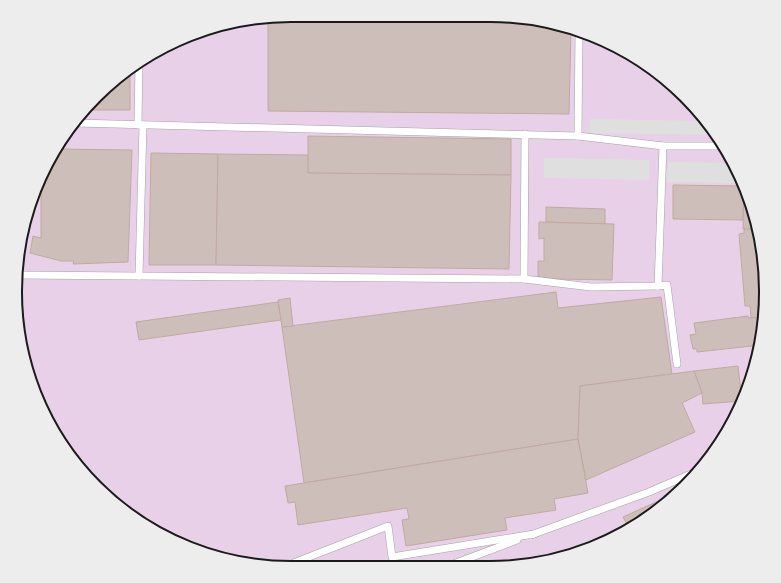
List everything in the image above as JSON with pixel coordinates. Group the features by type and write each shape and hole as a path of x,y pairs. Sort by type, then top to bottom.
{"lane":[{"path":"578,136 579,37"},
{"path":"139,69 139,276"},
{"path":"81,123 525,134 578,136 663,146 716,146"},
{"path":"524,279 525,134"},
{"path":"658,286 663,146"},
{"path":"23,275 524,279 591,287 667,285 677,364"},
{"path":"461,561 649,492 685,477"},
{"path":"299,561 388,526 392,557 534,534"}],"shaded area":[{"path":"490,22 525,24 559,31 576,36 609,50 639,67 680,101 703,127 714,142 731,172 745,205 750,222 757,256 759,292 757,327 745,378 723,426 714,441 692,469 654,505 624,525 593,540 559,552 525,559 490,561 292,561 256,559 205,547 157,525 142,516 114,494 78,456 58,426 43,395 31,361 24,327 22,292 24,256 36,205 50,172 67,142 89,114 114,89 142,67 172,50 205,36 239,27 274,23"},
{"path":"590,119 698,121 709,135 590,133"},
{"path":"544,158 649,160 649,180 544,178"},
{"path":"668,162 726,163 736,183 667,182"}],"building":[{"path":"490,22 525,24 571,34 569,114 268,111 268,23"},
{"path":"130,76 130,110 93,110"},
{"path":"308,136 511,139 511,175 308,173"},
{"path":"63,149 132,150 128,262 73,264 74,261 61,261 30,253 33,236 41,238 41,193 50,172"},
{"path":"151,153 218,154 216,265 149,265"},
{"path":"218,154 308,155 308,173 511,175 509,269 216,265"},
{"path":"673,185 737,186 744,201 743,220 673,219"},
{"path":"744,202 752,229 743,229"},
{"path":"546,207 605,209 605,224 546,222"},
{"path":"539,222 614,224 612,280 557,279 538,277 538,261 544,261 544,238 539,239"},
{"path":"744,229 752,229 757,256 759,292 758,317 751,318 750,306 745,306 739,234 744,233"},
{"path":"556,292 558,308 661,297 672,374 580,386 578,439 304,483 282,327"},
{"path":"290,298 293,326 282,327 278,300"},
{"path":"278,302 281,320 139,340 136,322"},
{"path":"748,316 748,318 758,317 754,346 697,352 697,349 693,349 690,335 696,334 694,323"},
{"path":"738,366 741,389 735,402 703,404 702,393 694,371"},
{"path":"694,371 702,393 682,403 695,432 586,480 578,439 580,386"},
{"path":"578,439 588,493 554,499 556,510 505,518 507,530 406,546 402,520 409,519 407,508 298,525 295,502 288,503 285,486"},
{"path":"659,500 627,523 623,517"}]}
